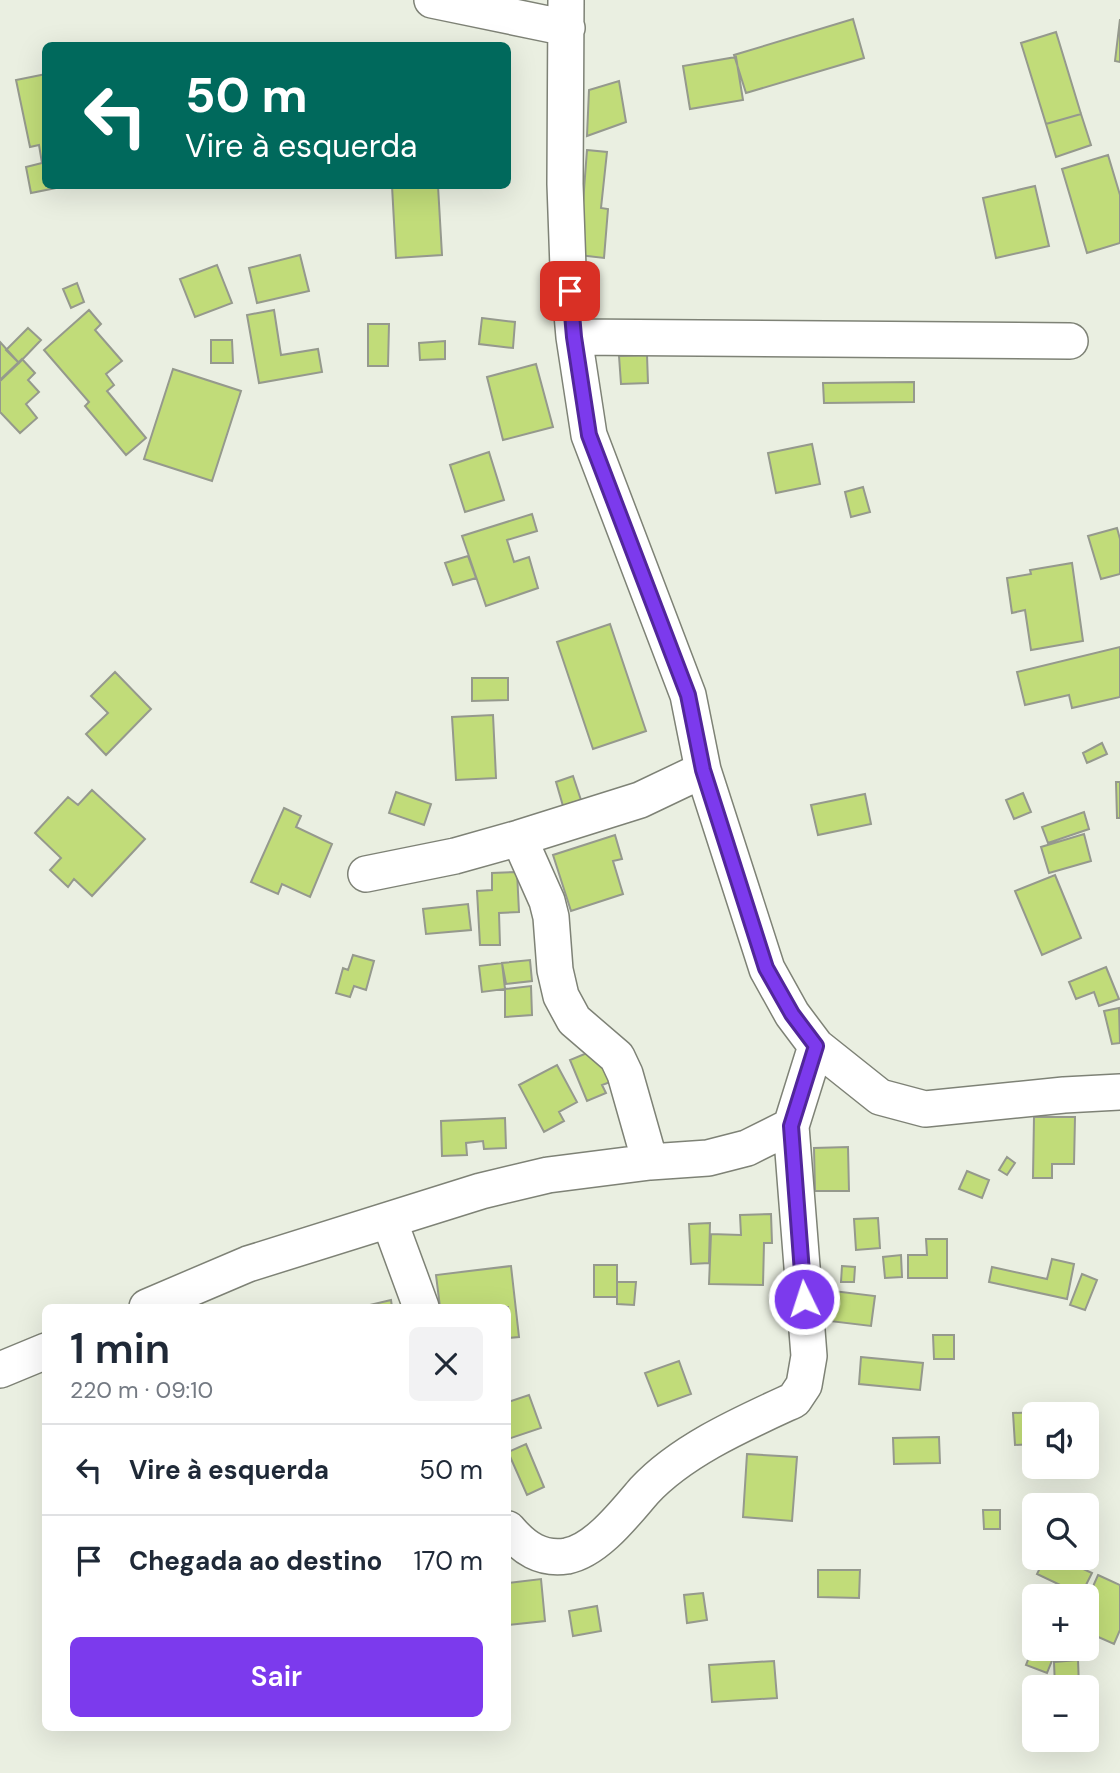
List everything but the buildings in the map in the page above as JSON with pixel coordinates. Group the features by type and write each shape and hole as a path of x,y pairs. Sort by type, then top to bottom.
{"street":[{"path":"432,0 566,14 565,184 568,268 574,337 589,435 688,695 703,770 766,968 792,1014 816,1046 880,1097 925,1109 1064,1095 1120,1093"},
{"path":"574,337 1070,341"},
{"path":"366,874 455,856 519,838 640,800 703,770"},
{"path":"519,838 547,901 555,970 561,996 574,1020 617,1058 625,1074 650,1162"},
{"path":"511,1532 533,1552 551,1557 569,1556 581,1551 618,1521 646,1489 685,1458 713,1439 794,1400 800,1393 809,1356 791,1126 816,1046"},
{"path":"154,1304 248,1264 481,1191 548,1175 650,1162 708,1158 747,1148 791,1126"},
{"path":"389,1220 420,1304"},
{"path":"0,1370 42,1353"}],"route":[{"path":"570,291 589,435 688,695 703,770 766,968 792,1014 816,1046 791,1126 804,1299"}]}
